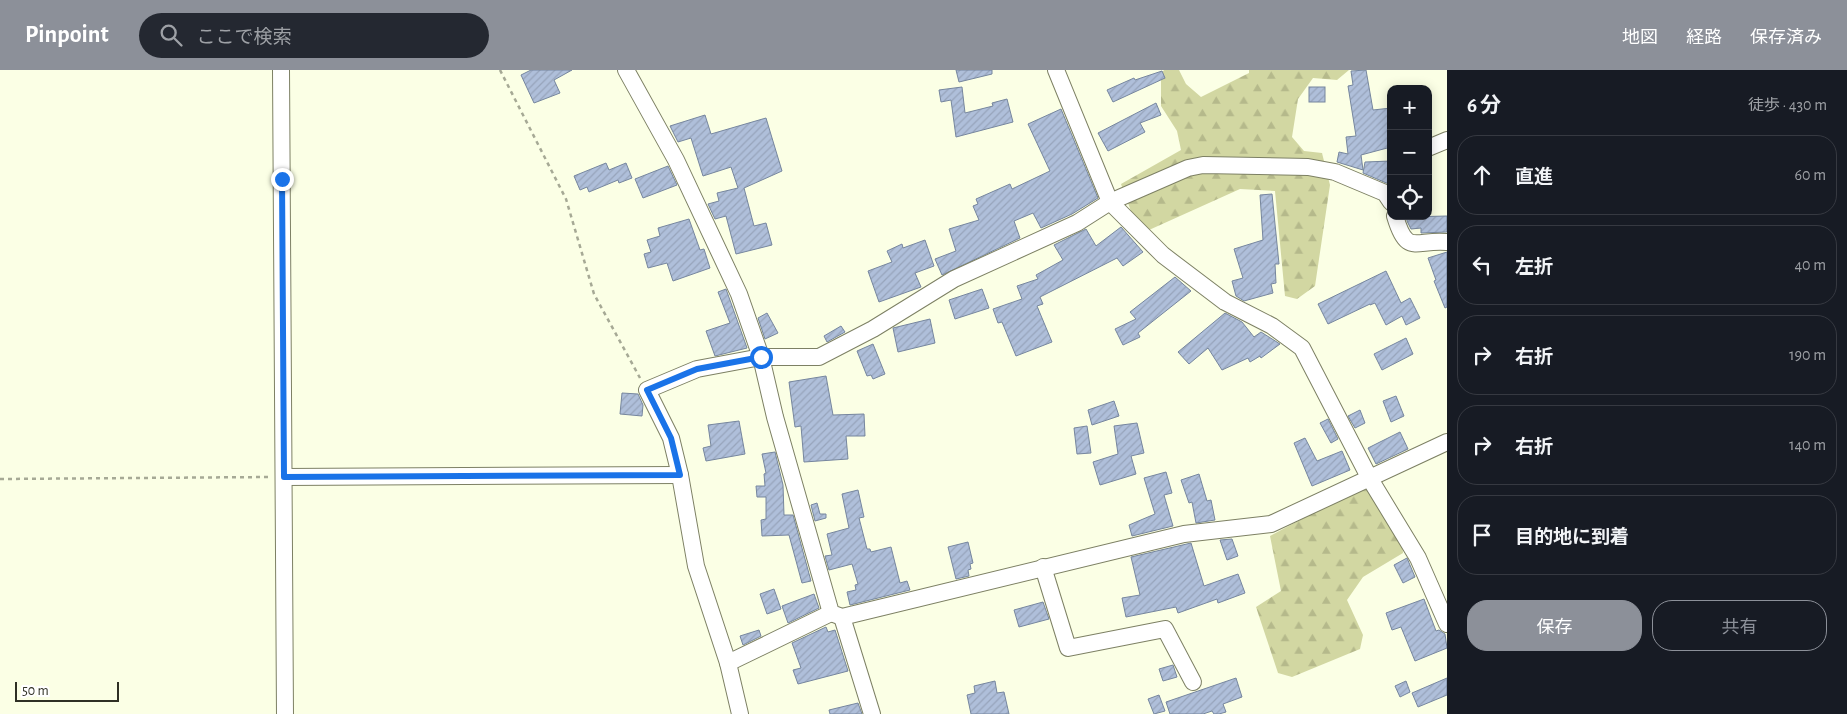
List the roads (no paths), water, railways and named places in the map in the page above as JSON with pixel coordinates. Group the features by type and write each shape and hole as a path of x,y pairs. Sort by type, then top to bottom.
{"street":[{"path":"281,70 285,714"},
{"path":"626,70 676,160 738,294 761,357 782,444 836,615 872,714"},
{"path":"1056,70 1110,202 1171,261 1225,302 1272,326 1302,348 1370,479 1418,558 1447,624"},
{"path":"1432,146 1447,140"},
{"path":"740,714 728,663 696,566 680,475 671,438 647,390 697,369 761,357 819,357 873,329 954,279 1078,223 1110,202 1188,168 1203,165 1308,167 1335,172 1370,186 1387,196"},
{"path":"1396,220 1400,234 1404,240 1412,244 1447,242"},
{"path":"728,663 836,615 1184,534 1271,524 1447,442"},
{"path":"284,477 680,475"},
{"path":"1043,567 1068,648 1165,629 1193,682"}]}
